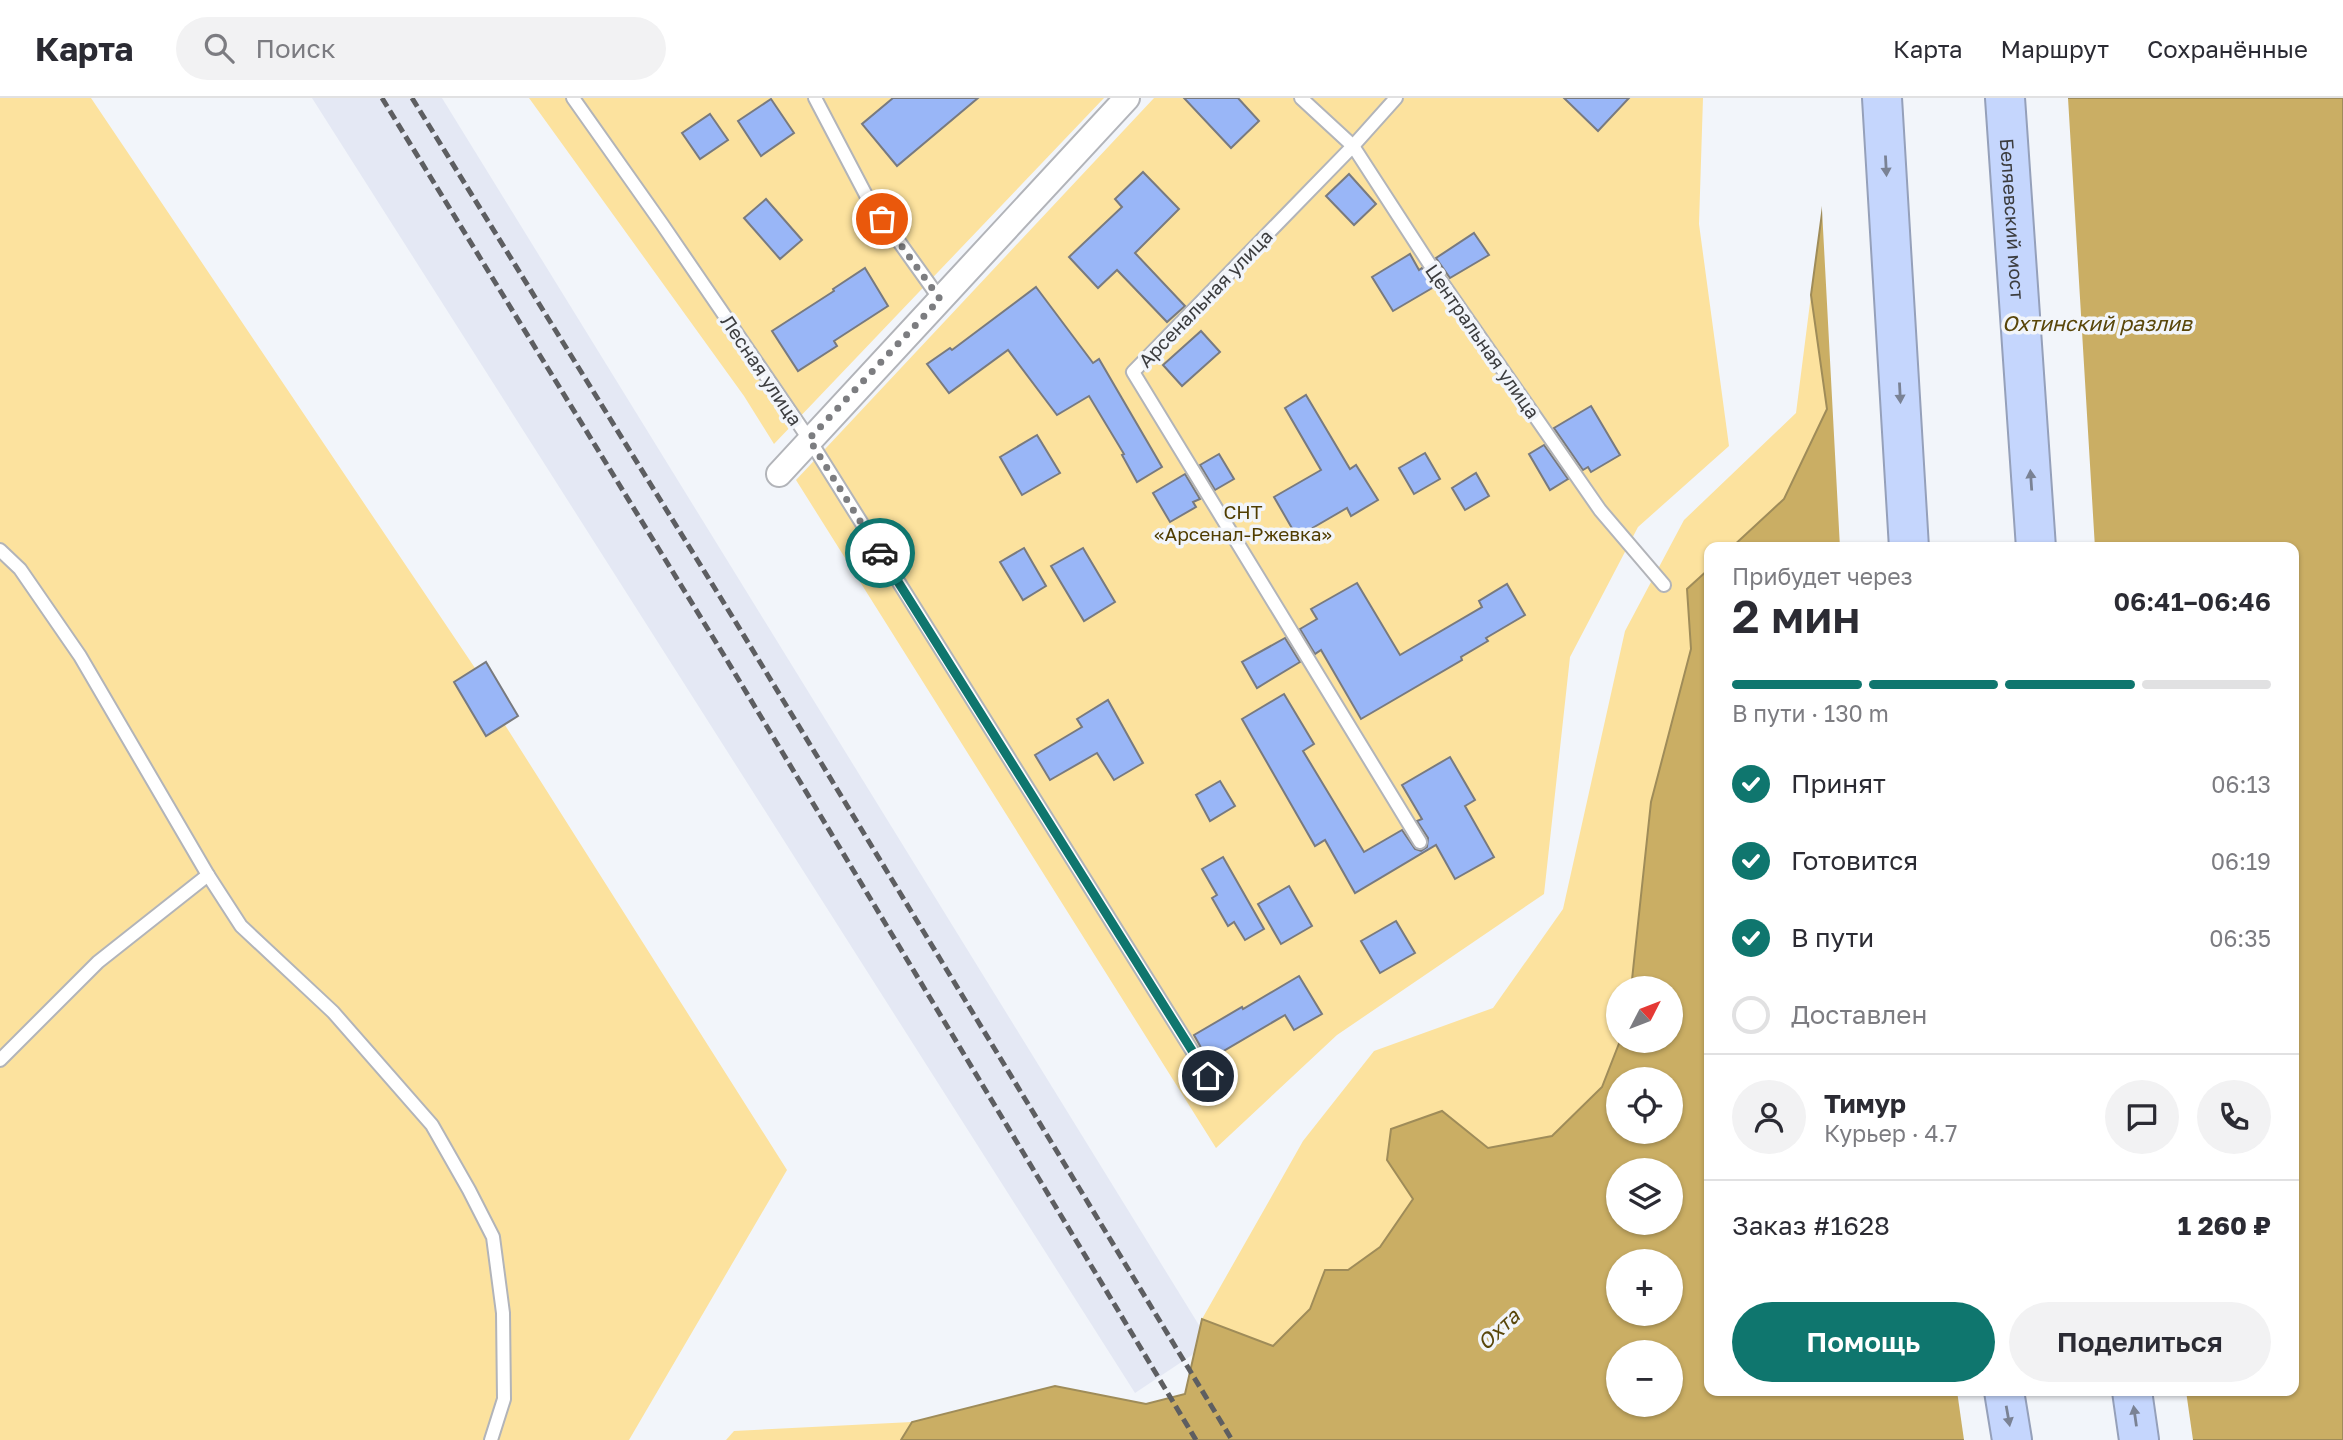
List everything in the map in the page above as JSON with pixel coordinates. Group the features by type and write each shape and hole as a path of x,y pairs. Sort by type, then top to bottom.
{"highway":[{"path":"1882,98 1909,542"},
{"name":"Беляевский мост","path":"2005,98 2036,542"},
{"path":"2005,1396 2012,1440"},
{"path":"2133,1396 2139,1440"}],"street":[{"path":"779,474 1127,98"}],"lane":[{"name":"Лесная улица","path":"573,98 809,439 1208,1076"},
{"path":"815,98 867,197 940,299"},
{"name":"Центральная улица","path":"1301,98 1353,146 1434,271 1592,499 1664,585"},
{"name":"Арсенальная улица","path":"1396,98 1353,146 1133,372 1420,842"},
{"path":"0,550 20,569 80,656 208,875 241,926 333,1012 432,1125 493,1237 503,1313 504,1399 491,1440"},
{"path":"0,1060 98,962 208,875"}],"shaded area":[{"path":"312,98 442,98 1210,1343 1135,1393"}],"green space":[{"path":"0,98 91,98 475,668 486,662 518,716 505,725 787,1170 629,1440 0,1440"},
{"path":"529,98 1104,98 774,444 744,396"},
{"name":"СНТ «Арсенал-Ржевка»","path":"1154,98 1703,98 1699,224 1729,446 1638,527 1570,657 1544,894 1337,1035 1216,1148 796,480"},
{"path":"1811,295 1828,409 1784,499 1737,542 1704,542 1704,573 1687,589 1691,649 1651,802 1632,976 1606,976 1606,1054 1615,1054 1610,1067 1606,1067 1602,1087 1552,1136 1488,1148 1442,1111 1387,1160 1414,1199 1380,1247 1348,1270 1325,1270 1310,1309 1273,1346 1202,1319 1303,1141 1374,1051 1493,1008 1563,909 1625,631 1684,520 1796,413"},
{"path":"912,1422 901,1440 726,1440 734,1431"}],"water":[{"name":"Охтинский разлив","path":"2021,98 2343,98 2343,1440 901,1440 912,1422 1055,1386 1146,1404 1185,1394 1202,1319 1273,1346 1310,1309 1325,1270 1348,1270 1380,1247 1413,1199 1387,1160 1391,1129 1442,1111 1488,1148 1552,1136 1602,1087 1606,1077 1606,1144 1683,1144 1683,1067 1610,1067 1615,1054 1684,1054 1684,976 1632,976 1651,802 1691,649 1687,589 1704,573 1704,1396 2299,1396 2299,542 1737,542 1784,499 1827,409 1811,295 1827,176 2004,108"}],"pier":[{"path":"2014,98 2068,98 2095,542 1840,542 1821,191 1823,175 1862,140 1925,101 2004,104"},
{"path":"1958,1396 2187,1396 2193,1440 1964,1440"}],"building":[{"path":"893,98 978,98 897,166 862,124"},
{"path":"1184,98 1238,98 1259,121 1231,148"},
{"path":"1564,98 1629,98 1598,131"},
{"path":"771,99 794,133 761,156 738,121"},
{"path":"710,114 728,140 700,159 682,133"},
{"path":"1143,172 1179,209 1135,253 1185,306 1167,322 1117,270 1098,288 1069,257 1122,207 1115,199"},
{"path":"1349,174 1376,204 1354,225 1326,196"},
{"path":"766,199 802,240 780,259 744,218"},
{"path":"1474,233 1489,255 1450,278 1436,258"},
{"path":"1410,254 1419,270 1422,268 1434,287 1393,311 1372,277"},
{"path":"865,268 888,306 834,341 837,346 798,371 772,331"},
{"path":"1036,287 1093,363 1099,359 1162,467 1137,482 1122,455 1124,454 1089,396 1057,415 1008,350 949,393 927,364 950,348 952,350"},
{"path":"1201,331 1220,352 1182,386 1163,365"},
{"path":"1306,395 1350,469 1356,465 1378,500 1351,516 1347,508 1297,537 1274,497 1321,470 1285,408"},
{"path":"1591,406 1620,455 1591,472 1588,467 1583,470 1554,428"},
{"path":"1037,435 1060,473 1022,495 1000,457"},
{"path":"1544,445 1568,479 1550,490 1529,454"},
{"path":"1425,453 1440,479 1414,494 1399,468"},
{"path":"1219,454 1234,479 1215,490 1200,465"},
{"path":"1476,473 1489,496 1465,510 1452,488"},
{"path":"1185,474 1200,499 1193,502 1196,507 1170,522 1153,493"},
{"path":"1024,548 1046,586 1023,600 1000,562"},
{"path":"1083,548 1115,602 1084,621 1051,566"},
{"path":"1357,583 1400,655 1482,607 1479,601 1507,584 1525,615 1486,638 1488,641 1461,657 1462,660 1361,719 1321,650 1315,654 1300,629 1317,619 1311,609"},
{"path":"1285,638 1300,662 1257,688 1242,662"},
{"path":"486,662 518,716 486,736 454,682"},
{"path":"1284,694 1314,744 1303,751 1364,852 1402,830 1415,849 1421,851 1427,847 1428,838 1417,821 1422,819 1402,785 1450,757 1475,800 1465,806 1494,857 1455,879 1436,845 1355,893 1325,840 1315,846 1242,719"},
{"path":"1108,700 1143,763 1114,780 1097,753 1050,780 1035,755 1082,727 1077,719"},
{"path":"1220,781 1235,806 1210,821 1196,795"},
{"path":"1223,857 1264,929 1245,940 1234,922 1228,926 1212,898 1217,895 1202,869"},
{"path":"1289,886 1312,926 1281,944 1258,904"},
{"path":"1396,921 1415,953 1380,973 1361,941"},
{"path":"1299,976 1322,1014 1294,1030 1285,1015 1208,1060 1194,1035"}],"railway":[{"path":"382,98 725,657 1196,1440"},
{"path":"412,98 735,621 1232,1440"}],"way so far":[{"path":"880,553 809,439 940,299 882,219"}],"route":[{"path":"880,553 1208,1076"}],"water label":[{"name":"Охта","path":"1498,1329"}]}
